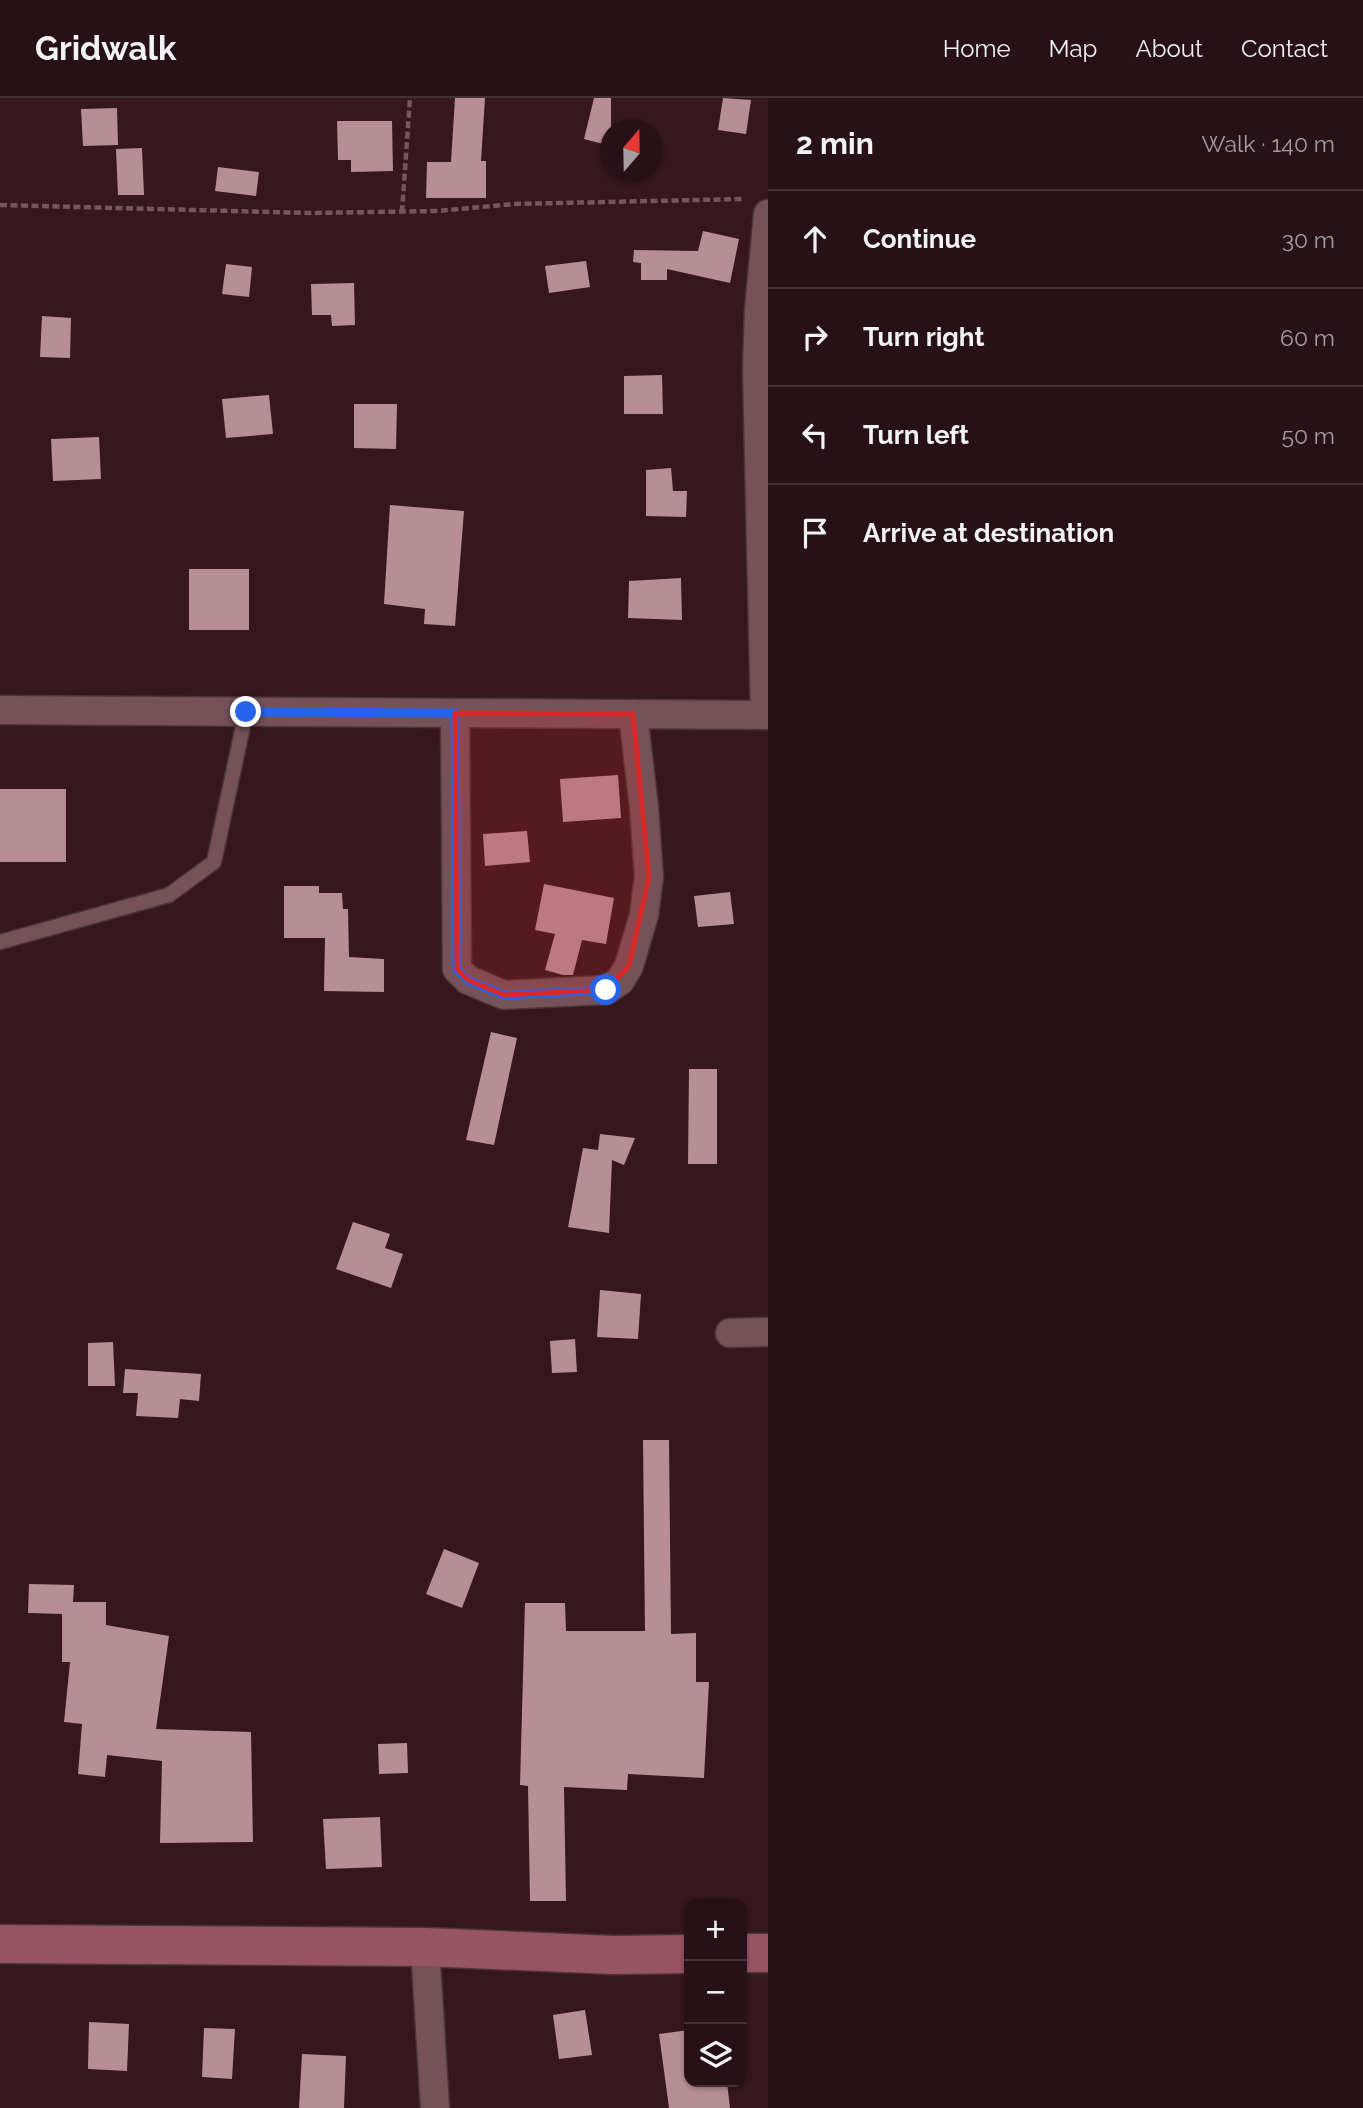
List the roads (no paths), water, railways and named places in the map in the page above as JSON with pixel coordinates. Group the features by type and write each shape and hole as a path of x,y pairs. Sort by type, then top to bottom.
{"street":[{"path":"0,710 767,715 757,370 761,207"},
{"path":"455,713 457,969 468,980 504,995 606,990 620,981 629,966 644,915 649,877 633,714"},
{"path":"730,1333 768,1332"},
{"path":"0,1944 425,1947 613,1955 684,1954"},
{"path":"425,1947 435,2108"},
{"path":"747,1954 768,1953"}],"lane":[{"path":"0,942 169,895 214,862 246,712"}]}
